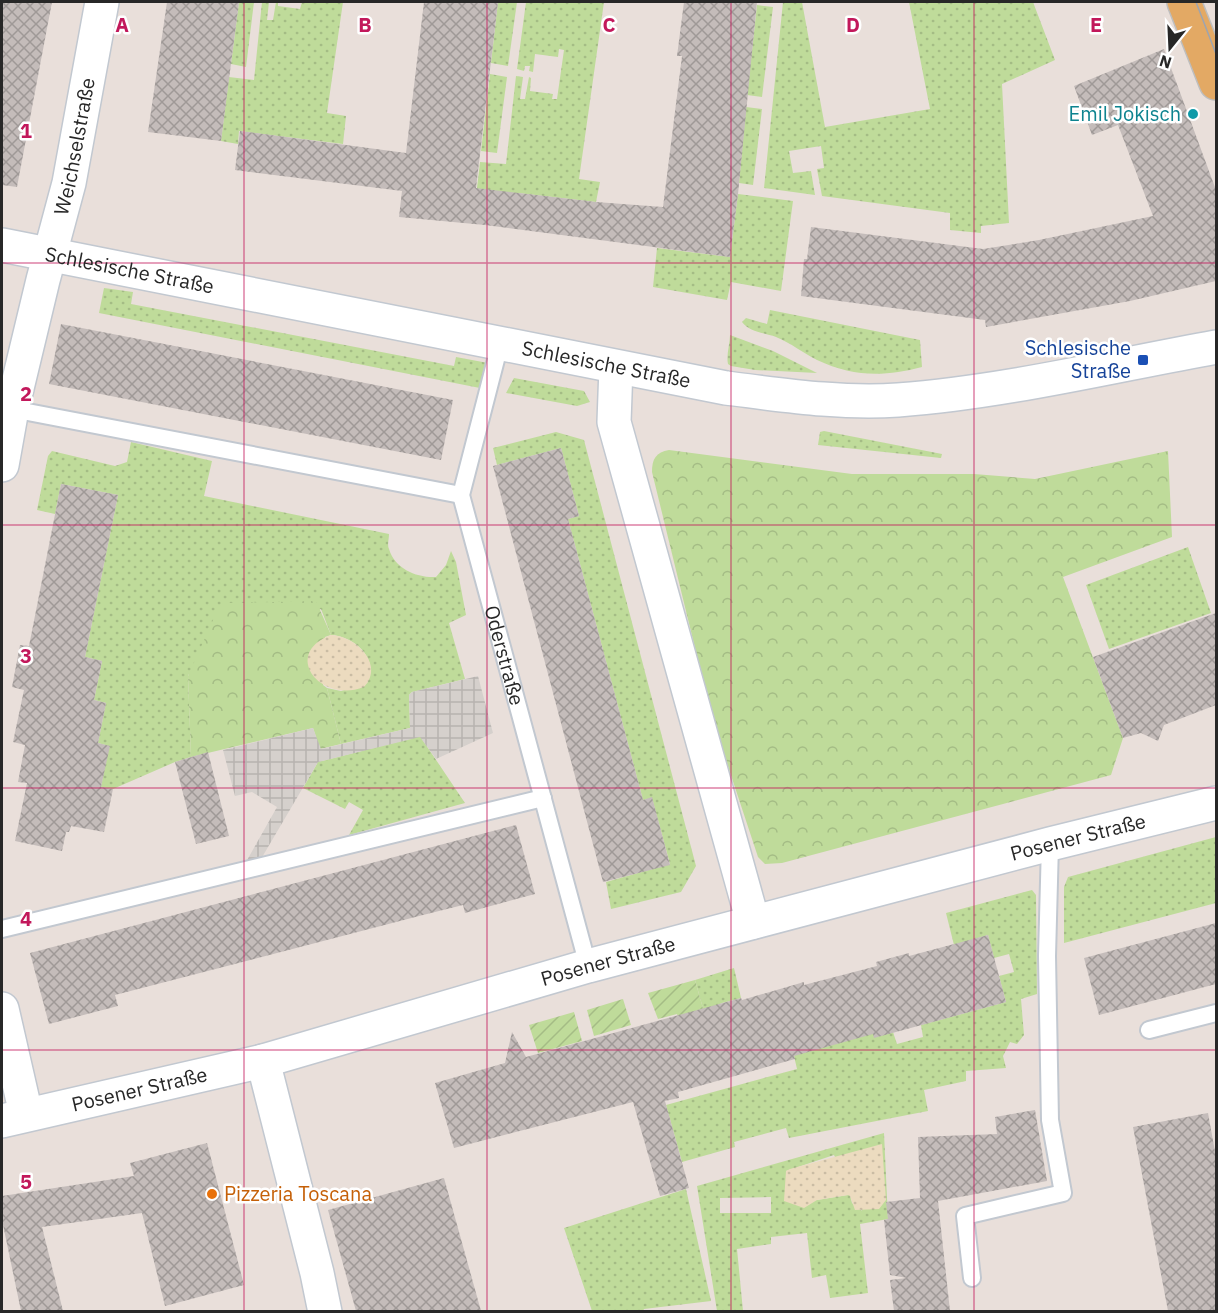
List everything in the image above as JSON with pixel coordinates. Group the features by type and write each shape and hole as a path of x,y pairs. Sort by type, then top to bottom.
{"main road":[{"path":"1184,2 1216,83"}],"street":[{"name":"Weichselstraße","path":"2,465 12,409 49,254 69,183 102,2"},
{"name":"Schlesische Straße","path":"2,245 726,388 829,400 897,400 1002,388 1216,347"},
{"path":"616,366 614,422 753,922"},
{"name":"Posener Straße","path":"14,1117 263,1061 588,966 1050,844 1216,803"},
{"path":"2,1010 14,1117"},
{"path":"263,1061 317,1273 320,1309"}],"lane":[{"name":"Oderstraße","path":"500,344 461,495 588,966"},
{"path":"12,409 461,495"},
{"path":"2,930 543,798"},
{"path":"972,1278 965,1216 1063,1193 1050,1120 1047,956 1050,844"},
{"path":"1149,1030 1216,1013"}],"green space":[{"path":"239,2 254,2 246,67 231,64"},
{"path":"262,2 269,2 267,20 273,20 276,2 278,6 300,9 302,2 343,2 327,113 346,116 343,144 239,131 238,144 221,141 229,77 254,80"},
{"path":"498,2 517,2 508,66 491,63"},
{"path":"526,2 604,2 579,179 600,182 596,202 518,193 475,205 480,162 506,164 516,76 523,77 520,99 525,99 529,77 531,78 530,91 553,94 552,99 557,99 564,50 559,49 558,57 535,54 533,72 529,71 530,66 525,66 524,71 517,69"},
{"path":"783,2 802,2 825,127 930,109 909,2 1033,2 1055,60 1002,84 1009,223 981,226 981,233 950,230 950,213 822,196 817,169 824,168 821,146 789,151 793,173 811,171 815,195 764,188"},
{"path":"757,5 773,7 762,97 747,95"},
{"path":"490,74 507,77 497,153 481,151"},
{"path":"746,107 762,109 753,185 739,183"},
{"path":"738,194 793,201 781,291 731,282 727,300 653,287 657,248 730,257"},
{"path":"104,288 133,292 131,304 454,366 456,357 488,363 485,389 99,313"},
{"path":"770,310 920,340 922,367 895,373 869,374 830,366 781,339 753,330 742,322 746,318 767,324"},
{"path":"730,335 773,351 817,373 755,370 731,366 728,364"},
{"path":"514,378 584,391 590,402 577,406 506,393"},
{"path":"556,432 584,440 696,866 681,892 611,909 606,882 670,864 652,798 643,800 568,519 579,516 561,448 497,465 493,448"},
{"path":"820,432 942,454 941,458 818,445"},
{"path":"131,442 212,461 204,496 389,534 388,546 392,556 401,567 414,574 436,577 446,565 451,551 456,562 466,615 449,623 465,679 412,692 409,695 410,728 341,744 327,688 341,691 367,683 370,666 362,650 356,644 340,636 331,635 321,609 188,675 191,757 113,789 101,787 109,746 98,743 106,703 94,700 102,661 85,657 118,495 61,484 55,514 37,510 48,456 52,451 115,466 127,462"},
{"path":"669,450 852,474 974,474 1035,479 1168,451 1172,537 1063,577 1123,738 1111,775 782,863 765,864 758,857 720,742 652,472 656,457 661,452"},
{"path":"1188,547 1211,613 1109,649 1086,585"},
{"path":"316,601 331,635 325,637 323,685 327,688 341,744 320,749 313,728 191,757 188,676 217,611 227,603"},
{"path":"420,736 465,803 349,835 363,810 349,802 345,809 303,788 318,762"},
{"path":"1216,837 1216,903 1064,943 1064,887 1068,877"},
{"path":"1032,890 1036,895 1037,994 1021,999 1024,1035 1017,1044 1010,1042 1003,1056 1006,1068 966,1071 966,1081 924,1090 928,1111 789,1138 786,1128 734,1142 735,1147 682,1162 666,1105 797,1069 794,1056 827,1015 893,1032 897,1044 923,1037 921,1025 1006,1002 999,976 1014,972 1009,954 994,958 988,935 954,945 946,913"},
{"path":"734,968 741,998 722,1003 704,1012 695,980"},
{"path":"695,980 704,1012 679,1019 677,1014 658,1019 648,993"},
{"path":"623,999 631,1025 594,1036 587,1010"},
{"path":"574,1012 582,1041 538,1053 529,1025"},
{"path":"884,1133 888,1219 860,1224 868,1293 830,1298 826,1275 812,1278 807,1233 771,1237 771,1244 737,1249 743,1311 717,1311 697,1186","holes":["834,1155 862,1211 852,1203 850,1195 817,1200 786,1171","771,1197 771,1213 720,1213 720,1198"]},
{"path":"686,1189 711,1301 644,1309 643,1311 592,1311 564,1228"}],"sand":[{"path":"331,635 349,640 364,653 371,669 370,678 364,687 348,690 333,689 321,683 312,674 308,664 309,654 316,643"},
{"path":"882,1144 886,1200 879,1209 855,1210 848,1195 817,1200 804,1208 784,1201 786,1171"}],"shaded area":[{"path":"478,676 493,733 436,759 420,737 318,762 261,859 246,862 277,807 252,792 235,796 223,750 313,728 321,749 410,728 409,695 412,692"}],"building":[{"path":"2,2 52,2 17,187 2,185"},
{"path":"167,2 239,2 221,141 148,132"},
{"path":"424,2 498,2 476,188 663,207 682,56 677,56 684,2 757,2 730,257 485,225 399,217 402,191 235,170 240,131 406,153"},
{"path":"1164,49 1216,190 1216,281 1130,301 986,327 985,320 801,296 804,259 807,259 811,227 983,249 1039,240 1153,216 1118,125 1092,135 1074,86"},
{"path":"61,324 453,400 441,460 49,384"},
{"path":"561,448 579,516 568,519 643,800 652,797 670,865 603,882 493,466"},
{"path":"61,484 118,495 85,657 102,661 94,700 106,703 98,743 110,746 101,787 113,789 104,832 71,826 69,832 66,832 62,851 15,841 27,783 18,782 25,745 13,742 24,690 12,687 20,645 29,646"},
{"path":"1216,613 1216,705 1164,725 1158,741 1141,733 1123,738 1093,657"},
{"path":"208,752 229,836 196,844 175,762"},
{"path":"516,825 535,894 465,913 463,905 115,995 118,1006 49,1024 30,953"},
{"path":"1216,923 1216,984 1099,1015 1084,958"},
{"path":"988,935 1006,1002 874,1038 873,1034 794,1056 795,1059 678,1092 679,1098 665,1101 689,1188 660,1196 633,1102 454,1148 435,1083 505,1063 512,1032 526,1057 741,998 742,1000 804,982 804,985 877,966 876,962 909,953 909,956"},
{"path":"1035,1110 1047,1181 938,1201 950,1311 894,1311 890,1280 907,1278 890,1275 884,1220 888,1219 886,1202 920,1198 918,1137 997,1134 995,1117"},
{"path":"1208,1113 1216,1157 1216,1311 1168,1311 1133,1127"},
{"path":"207,1143 244,1285 165,1306 142,1213 42,1227 63,1311 21,1311 2,1220 2,1196 134,1176 130,1163"},
{"path":"444,1178 481,1311 356,1311 328,1210"}],"tram line":[{"path":"1196,2 1216,54"}],"place":[{"name":"Emil Jokisch","path":"1193,114"},
{"name":"Schlesische Straße","path":"1143,360"},
{"name":"Pizzeria Toscana","path":"212,1194"}]}
